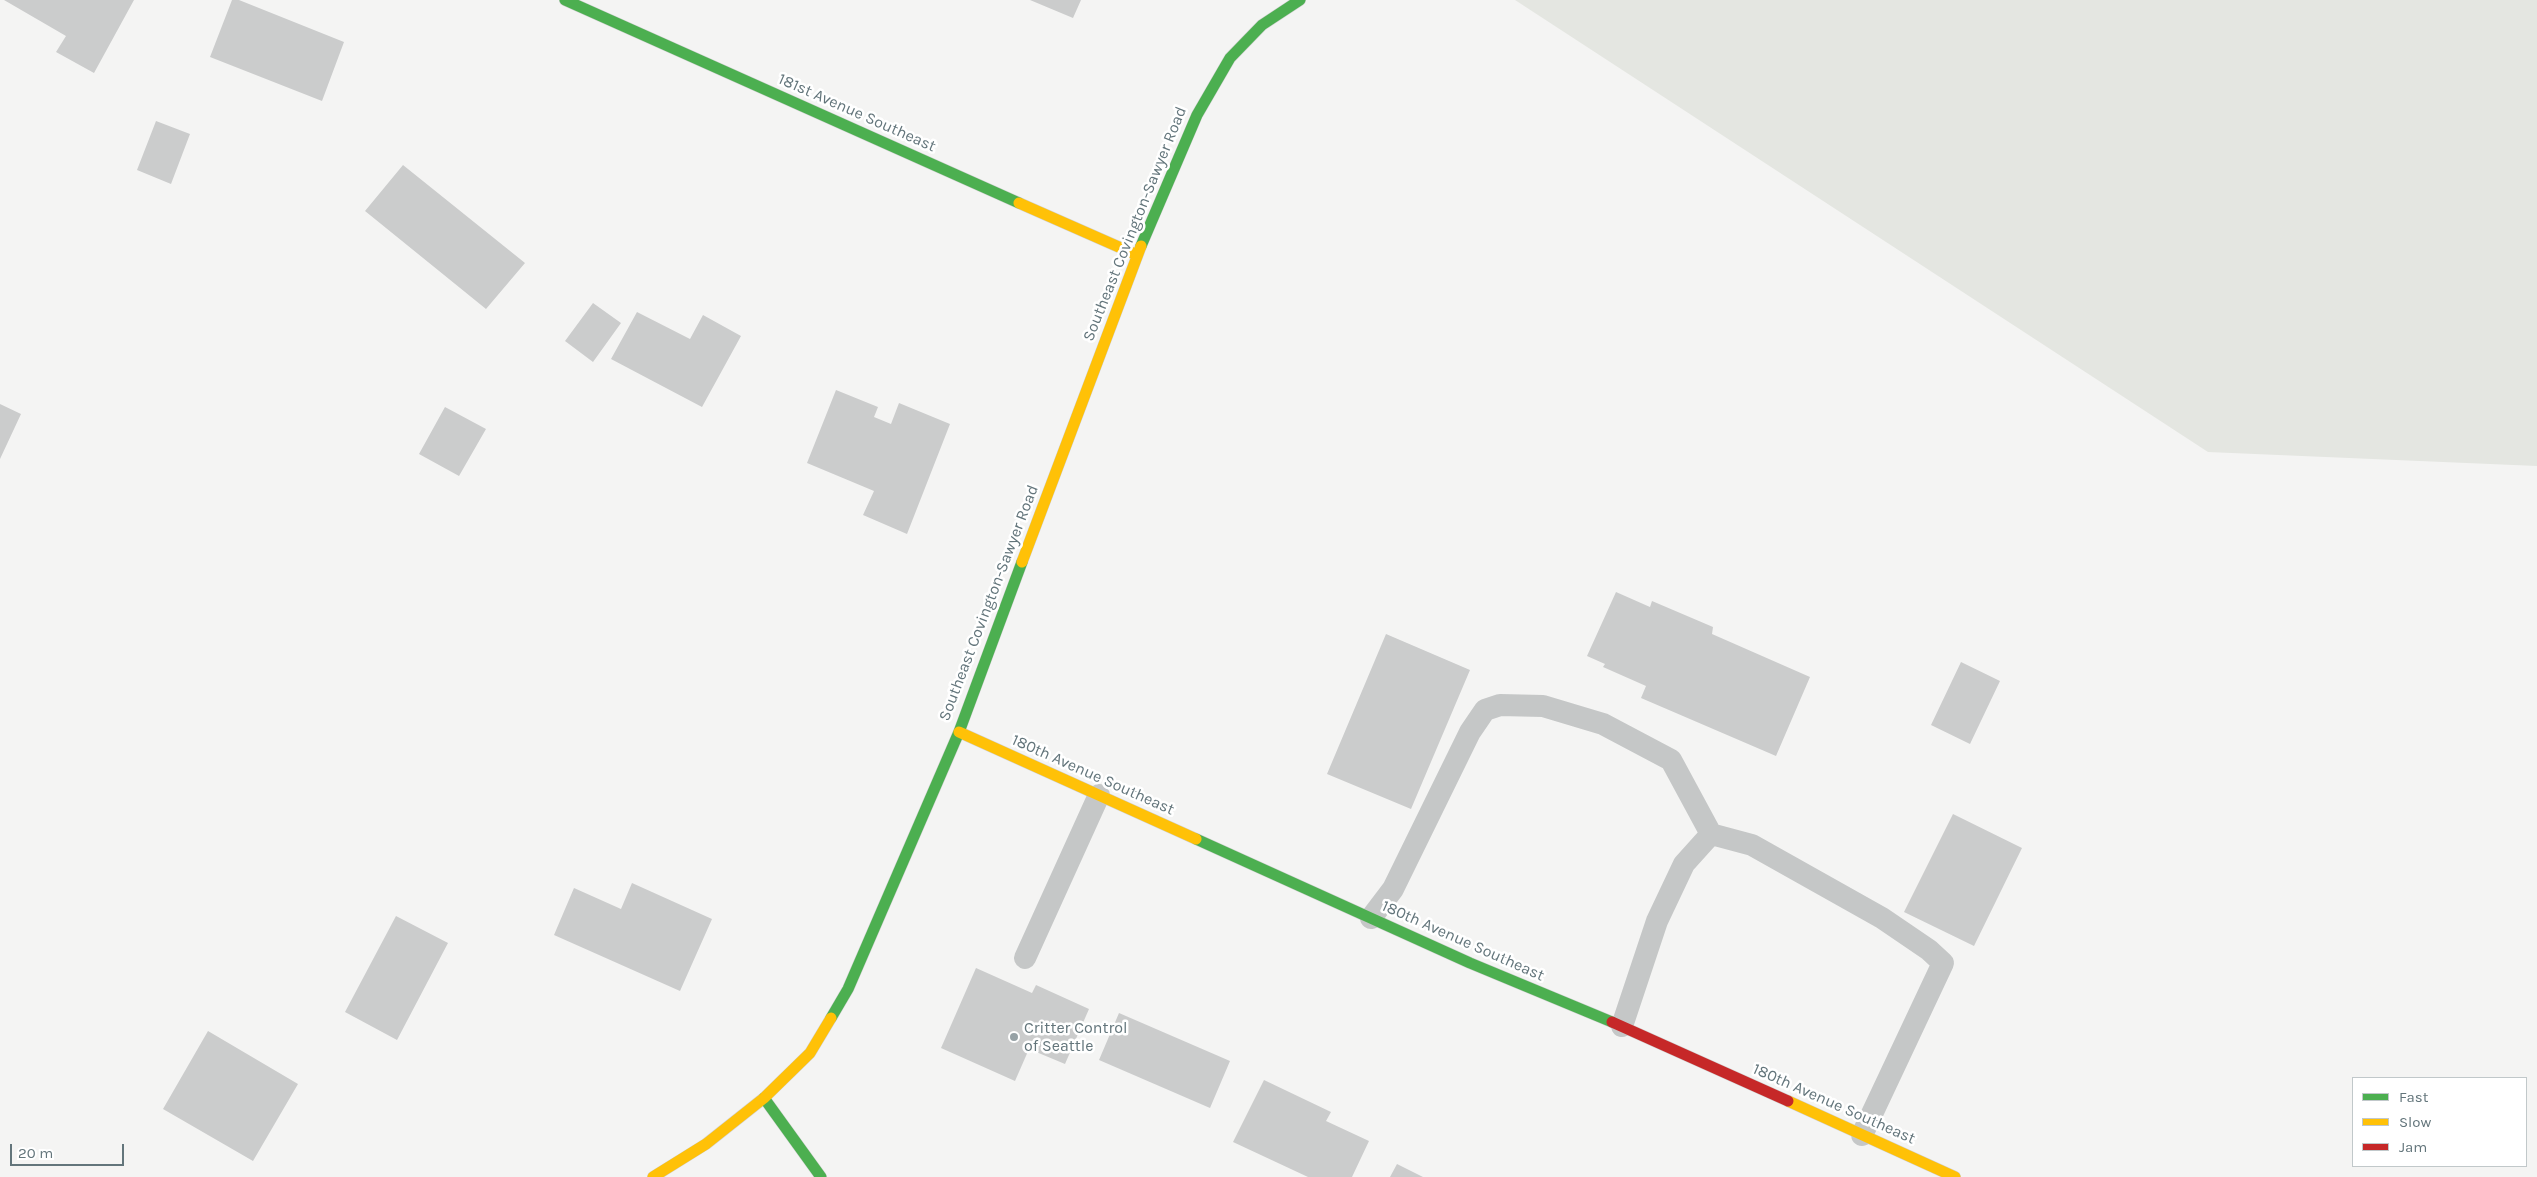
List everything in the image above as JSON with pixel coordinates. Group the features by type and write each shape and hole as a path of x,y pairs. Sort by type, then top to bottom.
{"street":[{"name":"181st Avenue Southeast","path":"565,0 1137,255"},
{"name":"Southeast Covington-Sawyer Road","path":"653,1177 706,1144 764,1098 810,1053 848,989 958,732 1137,255 1197,115 1214,82 1230,58 1262,25 1300,0"},
{"name":"180th Avenue Southeast","path":"958,732 1470,963 1622,1026 1955,1177"},
{"path":"764,1098 821,1177"}],"lane":[{"path":"1371,918 1393,889 1470,732 1485,710 1500,705 1543,706 1603,724 1671,760 1711,834 1752,845 1776,858 1882,918 1929,950 1943,963 1862,1135"},
{"path":"1025,958 1099,795"},
{"path":"1622,1026 1657,921 1684,864 1711,834"}],"shaded area":[{"path":"1515,0 2537,0 2537,466 2208,452"}],"building":[{"path":"4,0 134,0 94,73 56,52 66,36"},
{"path":"232,0 239,0 344,42 322,101 210,57"},
{"path":"1030,0 1081,0 1073,18"},
{"path":"156,121 190,134 171,184 137,170"},
{"path":"403,165 525,263 486,309 365,211"},
{"path":"593,303 621,323 593,362 565,341"},
{"path":"637,312 690,339 703,315 741,336 702,407 611,359"},
{"path":"836,390 878,407 874,417 891,424 899,403 950,424 907,534 863,515 874,491 807,463"},
{"path":"0,404 21,414 0,459"},
{"path":"445,407 486,429 459,476 419,454"},
{"path":"1616,592 1650,607 1652,601 1713,627 1712,634 1810,677 1776,756 1641,698 1646,686 1603,667 1605,664 1587,656"},
{"path":"1386,634 1470,670 1411,809 1327,774"},
{"path":"1961,662 2000,681 1970,744 1931,725"},
{"path":"1953,814 2022,848 1974,946 1904,912"},
{"path":"632,883 712,919 680,991 554,935 574,888 621,909"},
{"path":"396,916 448,943 397,1040 345,1012"},
{"path":"976,968 1032,993 1036,985 1089,1009 1065,1064 1029,1049 1015,1081 941,1048"},
{"path":"1119,1013 1230,1061 1210,1108 1099,1060"},
{"path":"208,1031 298,1084 253,1161 163,1109"},
{"path":"1264,1080 1331,1112 1326,1121 1369,1141 1352,1177 1308,1177 1233,1142"},
{"path":"1397,1164 1423,1177 1390,1177"}],"traffic: fast":[{"path":"565,0 1019,203"},
{"path":"1141,246 1197,115 1230,58 1262,25 1300,0"},
{"path":"831,1018 848,989 959,732 1022,562"},
{"path":"1196,839 1470,963 1612,1022"},
{"path":"764,1098 821,1177"}],"traffic: slow":[{"path":"1019,203 1137,255"},
{"path":"1022,562 1141,246"},
{"path":"959,732 1196,839"},
{"path":"653,1177 706,1144 764,1098 810,1053 831,1018"},
{"path":"1788,1101 1955,1177"}],"traffic: jam":[{"path":"1612,1022 1788,1101"}],"place":[{"name":"Critter Control of Seattle","path":"1014,1037"}]}
